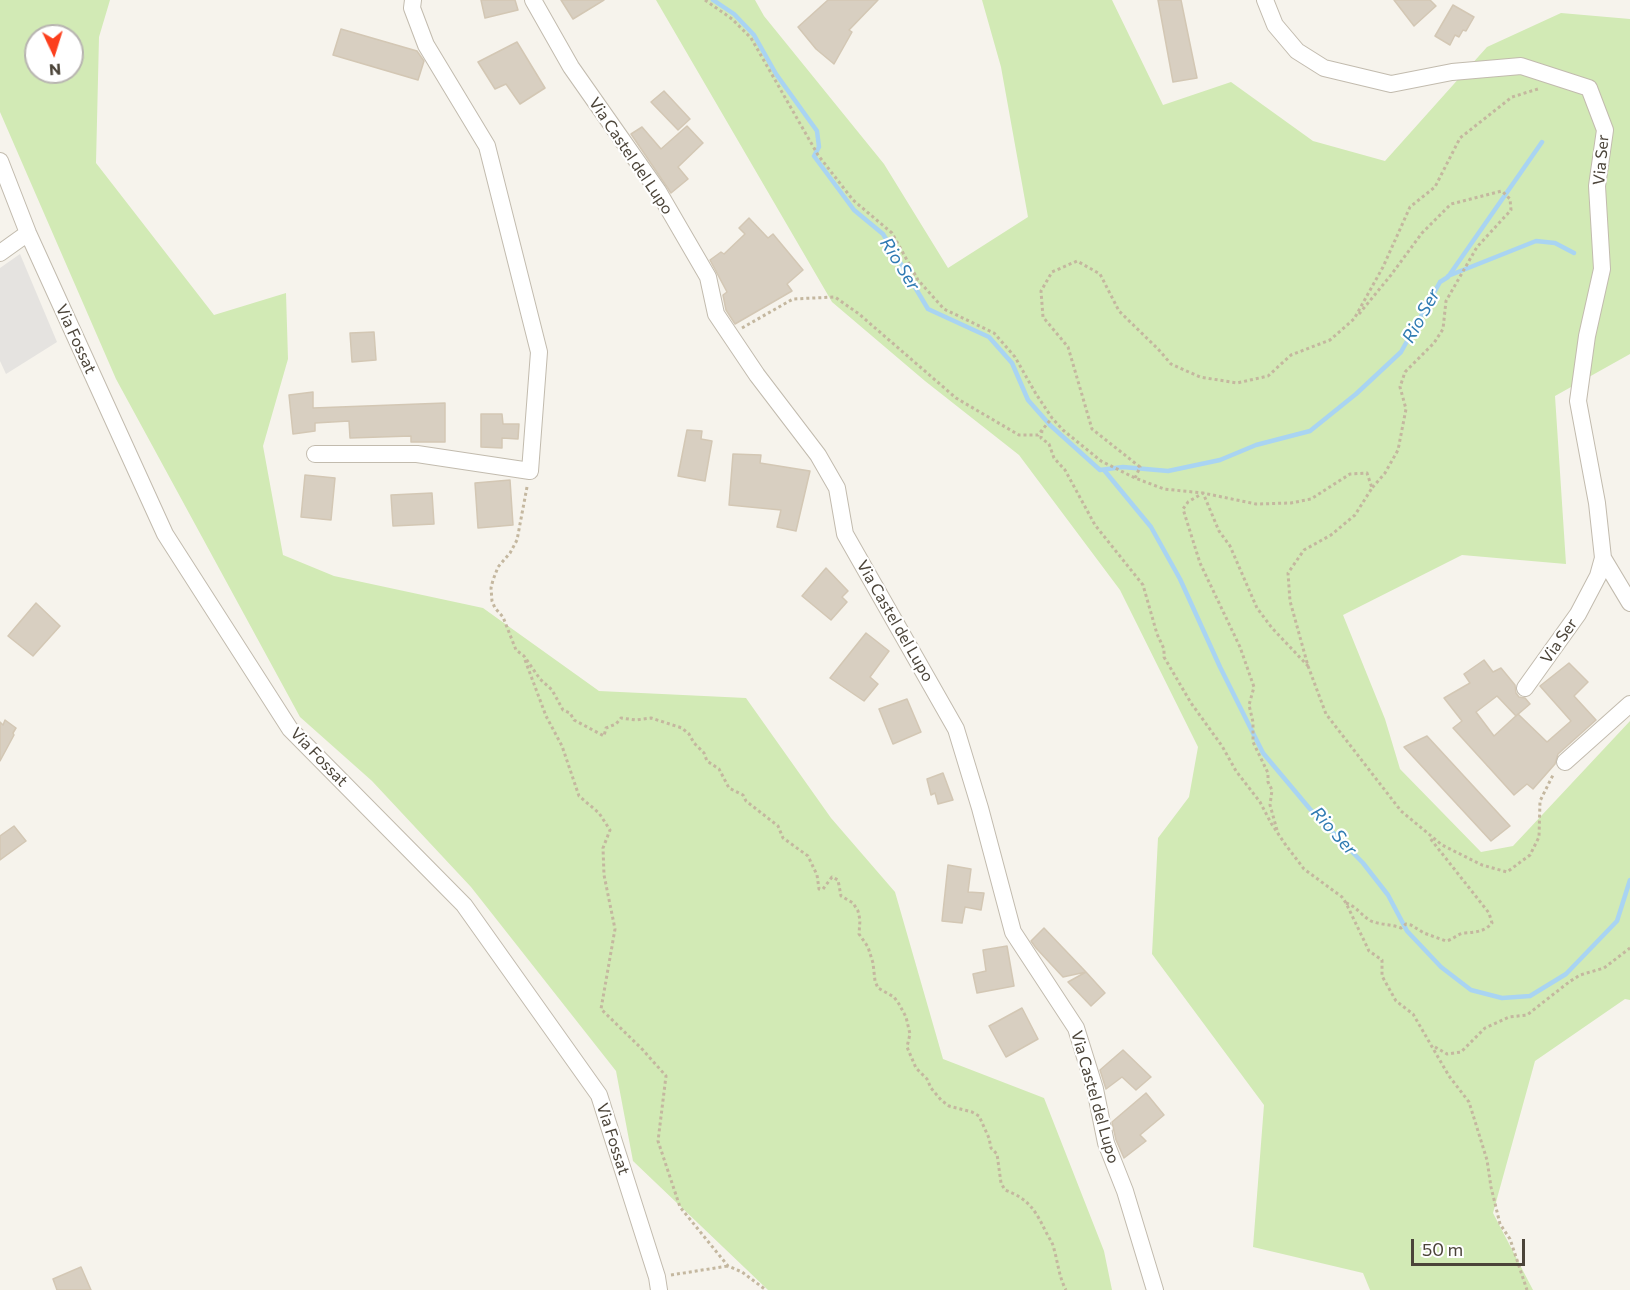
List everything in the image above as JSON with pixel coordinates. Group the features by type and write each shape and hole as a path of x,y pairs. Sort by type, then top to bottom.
{"street":[{"path":"315,454 417,454 530,471 539,352 487,146 426,45 412,8 413,0"},
{"name":"Via Castel del Lupo","path":"533,0 571,67 658,191 708,277 716,314 757,375 818,455 837,488 845,534 956,729 1014,932 1076,1028 1095,1089 1106,1143 1125,1191 1155,1290"},
{"name":"Via Ser","path":"1265,0 1275,25 1297,51 1324,68 1391,84 1452,72 1521,66 1588,88 1605,130 1597,186 1602,269 1587,336 1578,401 1598,503 1604,558 1630,603"},
{"name":"Via Fossat","path":"0,160 28,233 165,534 290,729 464,905 599,1095 658,1284"},
{"path":"0,253 28,233"},
{"name":"Via Ser","path":"1525,688 1578,614 1598,576 1604,558"},
{"path":"1565,762 1630,704"}],"path":[{"path":"705,0 732,19 751,38 813,148 853,200 892,233 918,280 944,309 994,333 1016,357 1051,419 1101,461 1164,489 1203,493 1256,504 1291,503 1311,499 1350,474 1367,473 1372,488"},
{"path":"1354,320 1383,267 1410,207 1435,187 1460,138 1512,97 1544,87"},
{"path":"1136,478 1140,466 1092,429 1068,347 1043,317 1041,291 1052,272 1077,261 1100,274 1119,311 1171,364 1200,377 1237,383 1268,376 1290,354 1330,340 1354,320 1422,233 1451,204 1502,191 1510,199 1511,210 1477,247 1446,301 1443,329 1434,344 1405,372 1400,387 1406,409 1398,450 1385,473 1372,488 1355,515 1331,536 1304,550 1288,573 1290,601 1308,666 1326,714 1401,811 1442,845 1482,865 1507,872 1530,855 1539,837 1540,801 1553,774 1565,762"},
{"path":"729,334 793,299 835,297 859,314 956,398 1019,435 1038,435 1051,419"},
{"path":"1042,430 1041,438 1049,444 1054,458 1065,470 1095,525 1143,585 1157,634 1164,649 1164,657 1191,703 1222,746 1236,771 1260,802 1278,835 1304,869 1342,897 1369,951 1382,960 1382,976 1396,1000 1413,1014 1449,1076 1468,1102 1487,1160 1500,1224 1510,1239 1527,1290"},
{"path":"530,471 517,540 498,567 491,588 495,609 503,617 516,650 524,656 540,679 552,690 563,710 596,734 604,736 606,728 616,724 621,718 636,720 651,718 682,728 704,753 707,761 719,769 729,788 743,795 746,801 778,826 783,838 808,856 817,875 819,889 823,889 832,877 838,880 841,896 853,903 858,911 859,934 873,963 878,988 894,997 906,1017 909,1034 907,1047 916,1068 927,1079 941,1100 950,1106 980,1116 992,1148 997,1154 1005,1190 1028,1202 1042,1221 1054,1248 1066,1290"},
{"path":"1203,493 1188,502 1183,509 1200,563 1240,647 1254,687 1249,705 1253,722 1253,742 1268,773 1268,782 1272,790 1270,805 1278,835"},
{"path":"1203,493 1219,531 1230,546 1257,608 1272,628 1308,666"},
{"path":"524,656 546,716 562,746 579,796 598,813 610,830 603,848 604,875 615,929 601,1010 643,1050 666,1076 658,1141 680,1207 728,1266 742,1272 766,1290"},
{"path":"1346,903 1374,922 1401,928 1406,924 1411,924 1424,933 1446,941 1489,926 1492,923 1489,913 1423,830"},
{"path":"1433,1046 1447,1054 1461,1052 1485,1028 1509,1017 1527,1015 1569,982 1580,975 1604,968 1630,948"},
{"path":"658,1284 728,1266"}],"green space":[{"path":"0,0 110,0 99,37 96,163 214,315 286,293 288,359 263,446 283,555 334,576 483,608 599,691 746,698 831,818 895,892 943,1059 1044,1098 1104,1251 1112,1290 768,1290 633,1161 616,1071 471,887 372,781 300,717 116,379 0,112"},
{"path":"656,0 755,0 764,16 884,164 948,268 1028,217 1001,67 982,0 1112,0 1163,105 1231,82 1313,141 1385,161 1487,47 1561,13 1630,19 1630,354 1555,396 1566,564 1462,555 1343,615 1385,719 1400,769 1481,852 1513,846 1630,721 1630,1000 1625,999 1535,1061 1493,1213 1533,1290 1370,1290 1363,1273 1253,1247 1264,1105 1152,954 1158,838 1189,797 1198,747 1120,590 1019,455 925,381 832,302"}],"shaded area":[{"path":"20,254 57,342 6,374 0,361 0,268"}],"building":[{"path":"481,0 515,0 518,10 485,18"},
{"path":"561,0 604,0 573,19"},
{"path":"828,0 878,0 849,30 852,32 834,64 816,49 798,27"},
{"path":"1158,0 1181,0 1197,78 1173,82"},
{"path":"1394,0 1430,0 1436,6 1414,26"},
{"path":"1453,5 1474,17 1466,31 1463,30 1459,37 1455,35 1450,45 1435,36"},
{"path":"341,29 417,51 424,61 418,80 333,55"},
{"path":"517,42 545,88 520,104 506,84 495,89 478,62"},
{"path":"664,91 690,119 678,130 651,102"},
{"path":"687,126 703,143 678,167 688,179 671,193 631,134 642,127 661,149"},
{"path":"749,218 768,238 773,234 803,270 787,284 792,291 735,324 726,310 723,295 727,292 710,260 721,252 724,254 745,234 739,228"},
{"path":"374,332 376,360 352,362 350,333"},
{"path":"313,392 313,408 445,403 445,442 411,442 411,436 350,438 349,421 315,423 315,431 293,434 289,395"},
{"path":"481,414 502,414 503,424 519,424 518,439 502,438 502,448 481,447"},
{"path":"687,430 702,431 701,439 712,441 705,481 678,476"},
{"path":"733,454 761,455 760,463 810,471 796,531 777,527 781,510 729,505"},
{"path":"305,475 335,478 331,520 301,517"},
{"path":"510,480 513,525 478,528 475,483"},
{"path":"432,493 434,524 393,526 391,495"},
{"path":"826,568 848,591 842,597 847,602 831,620 802,596"},
{"path":"36,603 60,626 33,656 8,636"},
{"path":"866,633 889,651 870,677 878,684 864,701 830,678"},
{"path":"1484,660 1493,672 1501,668 1515,685 1519,697 1525,698 1530,704 1518,714 1547,742 1571,721 1540,686 1569,663 1588,682 1574,696 1596,720 1558,754 1555,764 1533,789 1527,784 1514,795 1453,728 1462,721 1444,698 1470,683 1464,674","holes":["1497,696 1516,716 1494,736 1476,712"]},
{"path":"907,699 921,732 893,744 879,709"},
{"path":"5,720 16,728 0,761 0,722 3,725"},
{"path":"1427,736 1510,826 1491,841 1404,747"},
{"path":"943,773 953,800 938,804 935,793 931,795 927,779"},
{"path":"14,826 26,841 0,860 0,836"},
{"path":"948,865 971,869 968,892 984,893 981,910 965,907 962,923 942,921"},
{"path":"1044,928 1086,972 1063,977 1031,941"},
{"path":"1007,946 1014,986 977,993 973,974 986,971 983,950"},
{"path":"1086,972 1105,993 1091,1006 1068,982"},
{"path":"1022,1008 1038,1039 1006,1057 989,1026"},
{"path":"1123,1050 1151,1077 1136,1090 1122,1077 1106,1089 1100,1070"},
{"path":"1146,1093 1164,1115 1140,1135 1146,1141 1124,1158 1116,1140 1112,1122"},
{"path":"81,1267 91,1290 57,1290 53,1279"}],"waterway":[{"name":"Rio Ser","path":"713,0 734,14 754,35 776,74 817,131 819,147 814,156 854,210 883,234 928,309 989,337 1012,363 1028,400 1050,425 1100,470 1123,467 1168,471 1220,460 1256,445 1310,431 1356,394 1401,352 1440,282 1448,277 1542,142"},
{"name":"Rio Ser","path":"1448,276 1536,241 1555,243 1574,253"},
{"name":"Rio Ser","path":"1104,470 1151,527 1180,579 1263,753 1310,809 1363,863 1388,895 1407,931 1441,967 1471,990 1502,998 1530,996 1566,974 1617,921 1630,880"}]}
